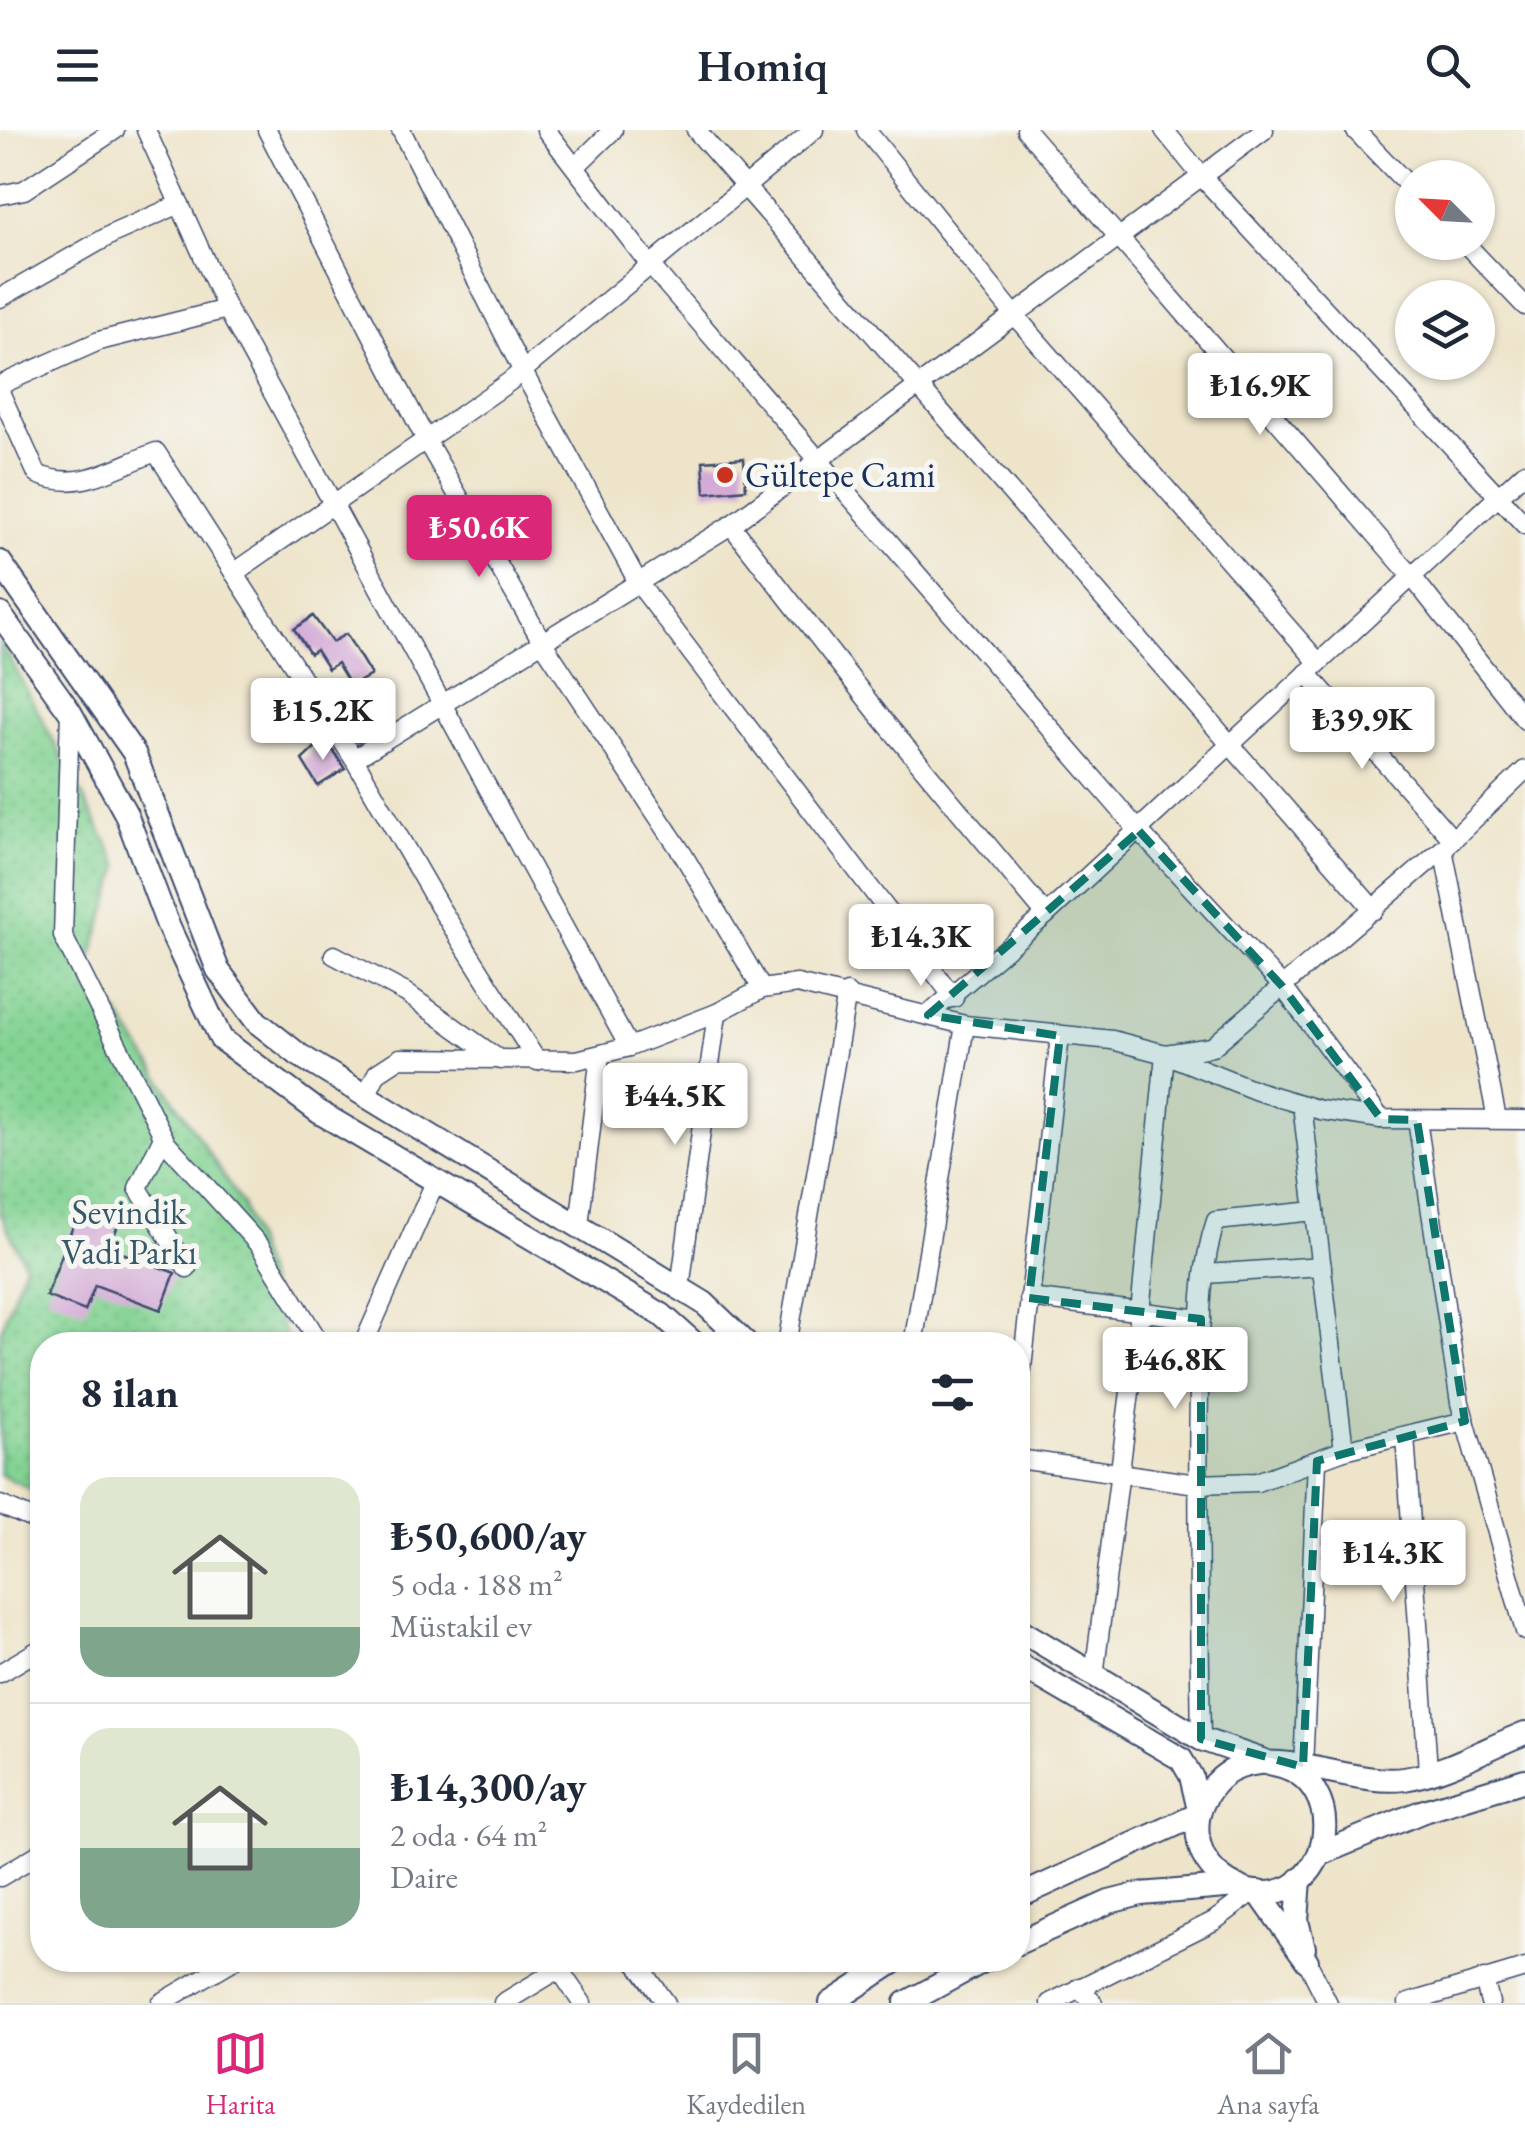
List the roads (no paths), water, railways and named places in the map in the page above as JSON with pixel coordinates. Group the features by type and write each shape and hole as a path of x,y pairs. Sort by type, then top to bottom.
{"main road":[{"path":"0,562 134,752 218,970 242,1006 299,1055 704,1303 734,1332"},
{"path":"0,614 70,712 126,814 169,928 221,1039 320,1112 662,1315 681,1332"},
{"path":"1030,1636 1202,1739 1302,1776 1316,1791 1327,1831 1320,1854 1300,1879 1275,1891 1141,1894 1109,1902 1030,1938"},
{"path":"1030,1671 1182,1759 1191,1776 1199,1812"},
{"path":"1307,1961 1249,1890 1214,1872 1202,1854 1197,1832 1199,1812 1208,1790 1224,1774 1242,1765 1303,1767 1376,1780 1406,1778 1525,1733"},
{"path":"1320,1854 1421,1812 1525,1780"},
{"path":"1030,1891 1199,1812"},
{"path":"1300,1879 1297,1920 1307,1961"},
{"path":"830,2003 878,1972"},
{"path":"906,2003 963,1972"}],"street":[{"path":"0,195 24,190 115,130"},
{"path":"146,130 228,309 629,1047"},
{"path":"267,130 427,442 542,644 684,856 762,989"},
{"path":"401,130 522,370 639,584 954,998"},
{"path":"546,130 650,265 1139,831 1282,986 1382,1119"},
{"path":"575,167 613,130"},
{"path":"696,130 1374,910"},
{"path":"234,573 427,442 522,370 814,130"},
{"path":"866,130 1016,317 1313,668 1448,844 1497,1119"},
{"path":"1026,130 1410,574 1525,720"},
{"path":"1164,130 1202,178 1525,526"},
{"path":"354,759 731,525 919,390 1264,130"},
{"path":"1355,130 1395,172"},
{"path":"0,298 114,233 180,204"},
{"path":"1484,260 1521,294"},
{"path":"228,309 98,341 0,389 37,474 57,483 76,484 156,452 354,759 439,906 537,1060"},
{"path":"928,1015 954,998 1046,916 1410,574 1525,472"},
{"path":"731,525 880,716 1046,916"},
{"path":"70,712 63,936 164,1136 260,1246 314,1332"},
{"path":"1165,1054 1212,1047 1374,910 1525,770"},
{"path":"334,955 406,993 500,1060"},
{"path":"366,1096 377,1073 400,1058 537,1060 600,1056 716,1014 762,989 796,984 847,993 965,1025 1112,1040 1165,1054 1302,1105 1382,1119 1525,1120"},
{"path":"789,1332 847,993"},
{"path":"680,1288 716,1014"},
{"path":"915,1332 965,1025"},
{"path":"1025,1332 1060,1036"},
{"path":"1094,1676 1140,1314 1165,1054"},
{"path":"579,1225 600,1056"},
{"path":"1302,1105 1344,1450"},
{"path":"1417,1120 1465,1422 1525,1631"},
{"path":"164,1136 138,1188 187,1268"},
{"path":"369,1332 436,1180"},
{"path":"1202,1739 1197,1484 1201,1319 1216,1221 1315,1211"},
{"path":"1206,1274 1322,1266"},
{"path":"1029,1298 1201,1319"},
{"path":"1030,1461 1197,1484 1257,1482 1344,1450 1465,1422"},
{"path":"1405,1436 1428,1770"},
{"path":"1303,1767 1318,1461"},
{"path":"0,1504 30,1518"},
{"path":"0,1673 30,1655"},
{"path":"0,1877 30,1859"},
{"path":"1050,2003 1214,1921 1249,1890"},
{"path":"1307,1961 1328,2003"},
{"path":"1408,2003 1525,1968"},
{"path":"161,2003 214,1972"},
{"path":"502,2003 544,1972"},
{"path":"561,1972 582,2003"},
{"path":"644,1972 666,2003"},
{"path":"1484,1980 1490,2003"},
{"path":"1079,1987 1093,2003"}],"place":[{"name":"Gültepe Cami","path":"725,475"}],"park label":[{"name":"Sevindik Vadi Parkı","path":"129,1232"}]}
